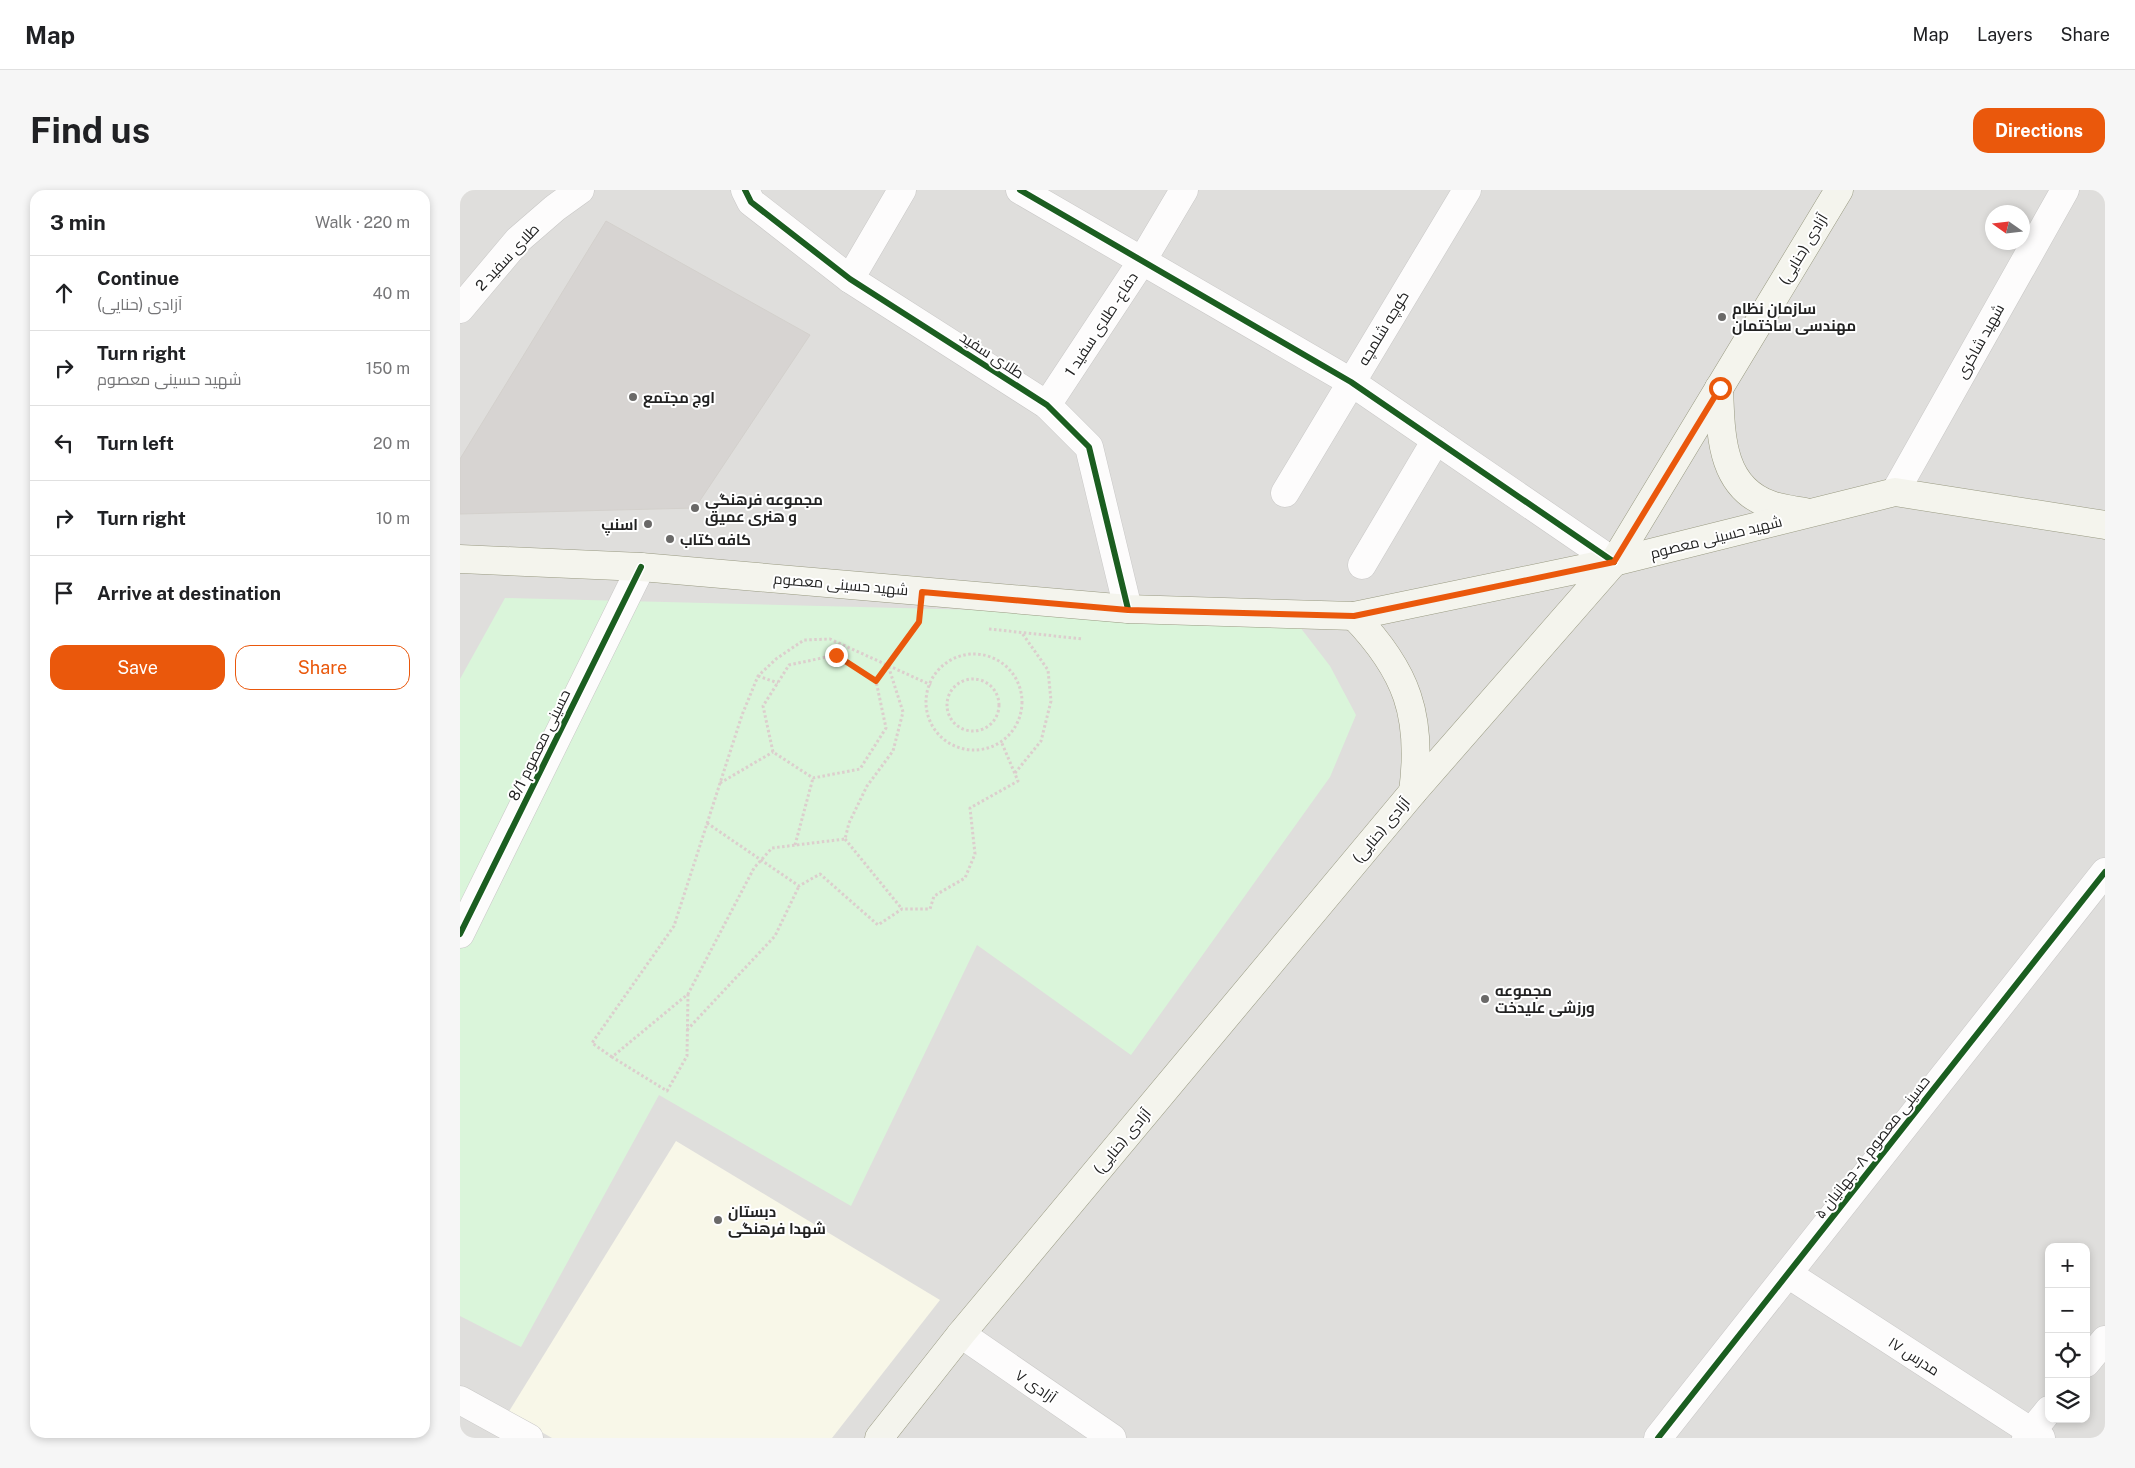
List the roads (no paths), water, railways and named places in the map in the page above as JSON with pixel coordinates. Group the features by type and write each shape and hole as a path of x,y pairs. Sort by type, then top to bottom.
{"main road":[{"name":"آزادی (حنایی)","path":"878,1438 961,1334 1413,792 1614,562 1838,190"},
{"path":"1720,388 1725,459 1744,489 1770,505 1809,513"},
{"name":"شهید حسینی معصوم","path":"460,559 641,567 1128,610 1354,616 1614,562 1895,492 2105,525"},
{"path":"1354,616 1377,640 1395,666 1408,696 1415,728 1418,760 1413,792"}],"street":[{"name":"طلای سفید 2","path":"460,309 518,240 555,208 580,190"},
{"name":"طلای سفید","path":"745,190 750,202 850,279 1047,405 1089,447 1128,610"},
{"path":"850,279 902,190"},
{"path":"1020,190 1350,382 1614,562"},
{"name":"دفاع - طلای سفید 1","path":"1047,405 1142,261 1184,190"},
{"name":"کوچه شلمچه","path":"1285,493 1467,190"},
{"name":"شهید شاکری","path":"1895,492 2065,190"},
{"path":"1362,565 1436,440"},
{"name":"حسینی معصوم 8/1","path":"460,934 641,567"},
{"name":"حسینی معصوم ۸ - جهانیان ۵","path":"1658,1438 2105,872"},
{"name":"مدرس ۱۷","path":"1788,1274 2033,1436"},
{"name":"آزادی ۷","path":"961,1334 1112,1438"},
{"path":"2090,1358 2105,1340"},
{"path":"460,1400 529,1438"},
{"path":"2033,1436 2045,1416"}],"place":[{"name":"سازمان نظام مهندسی ساختمان","path":"1722,317"},
{"name":"اوج مجتمع","path":"633,397"},
{"name":"مجموعه فرهنگی و هنری عمیق","path":"695,508"},
{"name":"اسنپ","path":"648,524"},
{"name":"کافه کتاب","path":"670,539"},
{"name":"مجموعه ورزشی علیدخت","path":"1485,999"},
{"name":"دبستان شهدا فرهنگی","path":"718,1220"}]}
